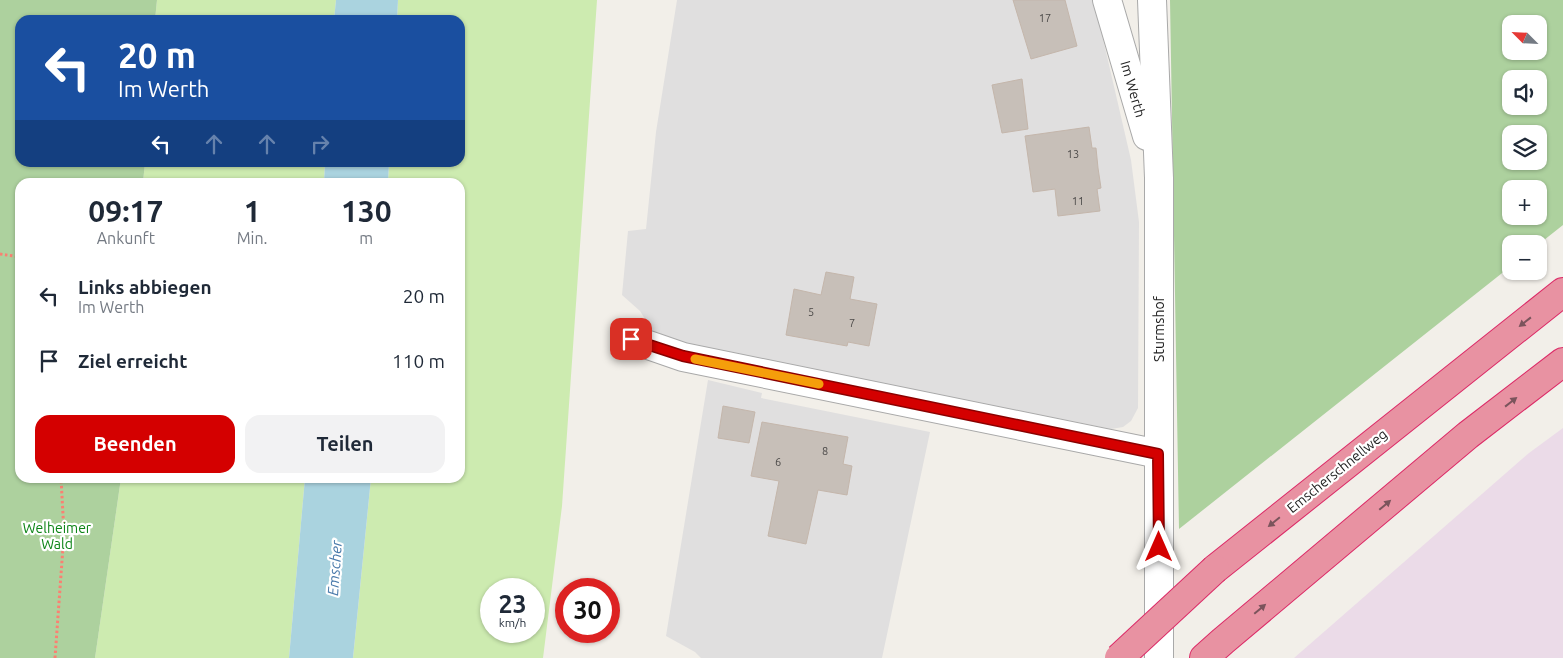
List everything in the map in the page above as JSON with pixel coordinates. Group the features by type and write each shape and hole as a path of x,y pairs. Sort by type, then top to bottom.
{"highway":[{"name":"Emscherschnellweg","path":"1119,658 1215,569 1563,292"},
{"path":"1213,649 1468,435 1563,362"}],"street":[{"name":"Im Werth","path":"1107,0 1159,178"},
{"name":"Sturmshof","path":"1152,0 1159,178 1159,658"},
{"path":"631,339 683,356 1158,454"}],"path":[{"path":"0,254 15,256"},
{"path":"55,658 64,533 60,483"}],"shaded area":[{"path":"677,0 1094,0 1131,160 1139,222 1138,408 1131,421 1123,427 1111,429 699,347 667,339 652,330 640,311 622,295 628,231 646,229 656,132"},
{"path":"708,380 762,393 761,398 930,432 882,658 701,658 695,652 666,636"},
{"path":"1563,428 1563,658 1294,658 1529,453"}],"green space":[{"name":"Welheimer Wald","path":"0,0 157,0 156,15 15,15 15,167 145,167 143,178 15,178 15,483 120,483 95,658 0,658"},
{"path":"157,0 336,0 334,15 156,15"},
{"path":"398,0 597,0 562,506 545,642 545,578 480,578 480,643 545,643 543,658 353,658 370,483 465,483 465,178 388,178 389,167 465,167 465,15 397,15"},
{"path":"1170,0 1563,0 1563,225 1547,238 1547,235 1502,235 1502,273 1179,529"},
{"path":"145,167 325,167 324,178 143,178"},
{"path":"120,483 305,483 289,658 95,658"}],"water":[{"path":"336,0 398,0 397,15 334,15"},
{"path":"325,167 389,167 388,178 324,178"},
{"name":"Emscher","path":"305,483 370,483 353,658 289,658"}],"building":[{"path":"1013,0 1065,0 1077,46 1031,59"},
{"path":"1022,79 1028,129 1002,133 992,85"},
{"path":"1089,127 1092,148 1096,148 1101,188 1097,189 1100,211 1058,216 1055,189 1033,192 1025,136"},
{"path":"826,272 854,277 850,299 877,304 869,346 848,342 847,346 786,335 794,289 821,295"},
{"path":"723,406 755,412 749,443 718,438"},
{"path":"762,422 848,437 843,464 852,466 847,495 818,490 806,544 768,536 779,481 751,476"}],"slow traffic":[{"path":"695,359 819,384"}],"route":[{"path":"631,339 683,356 1158,454 1159,547"}]}
